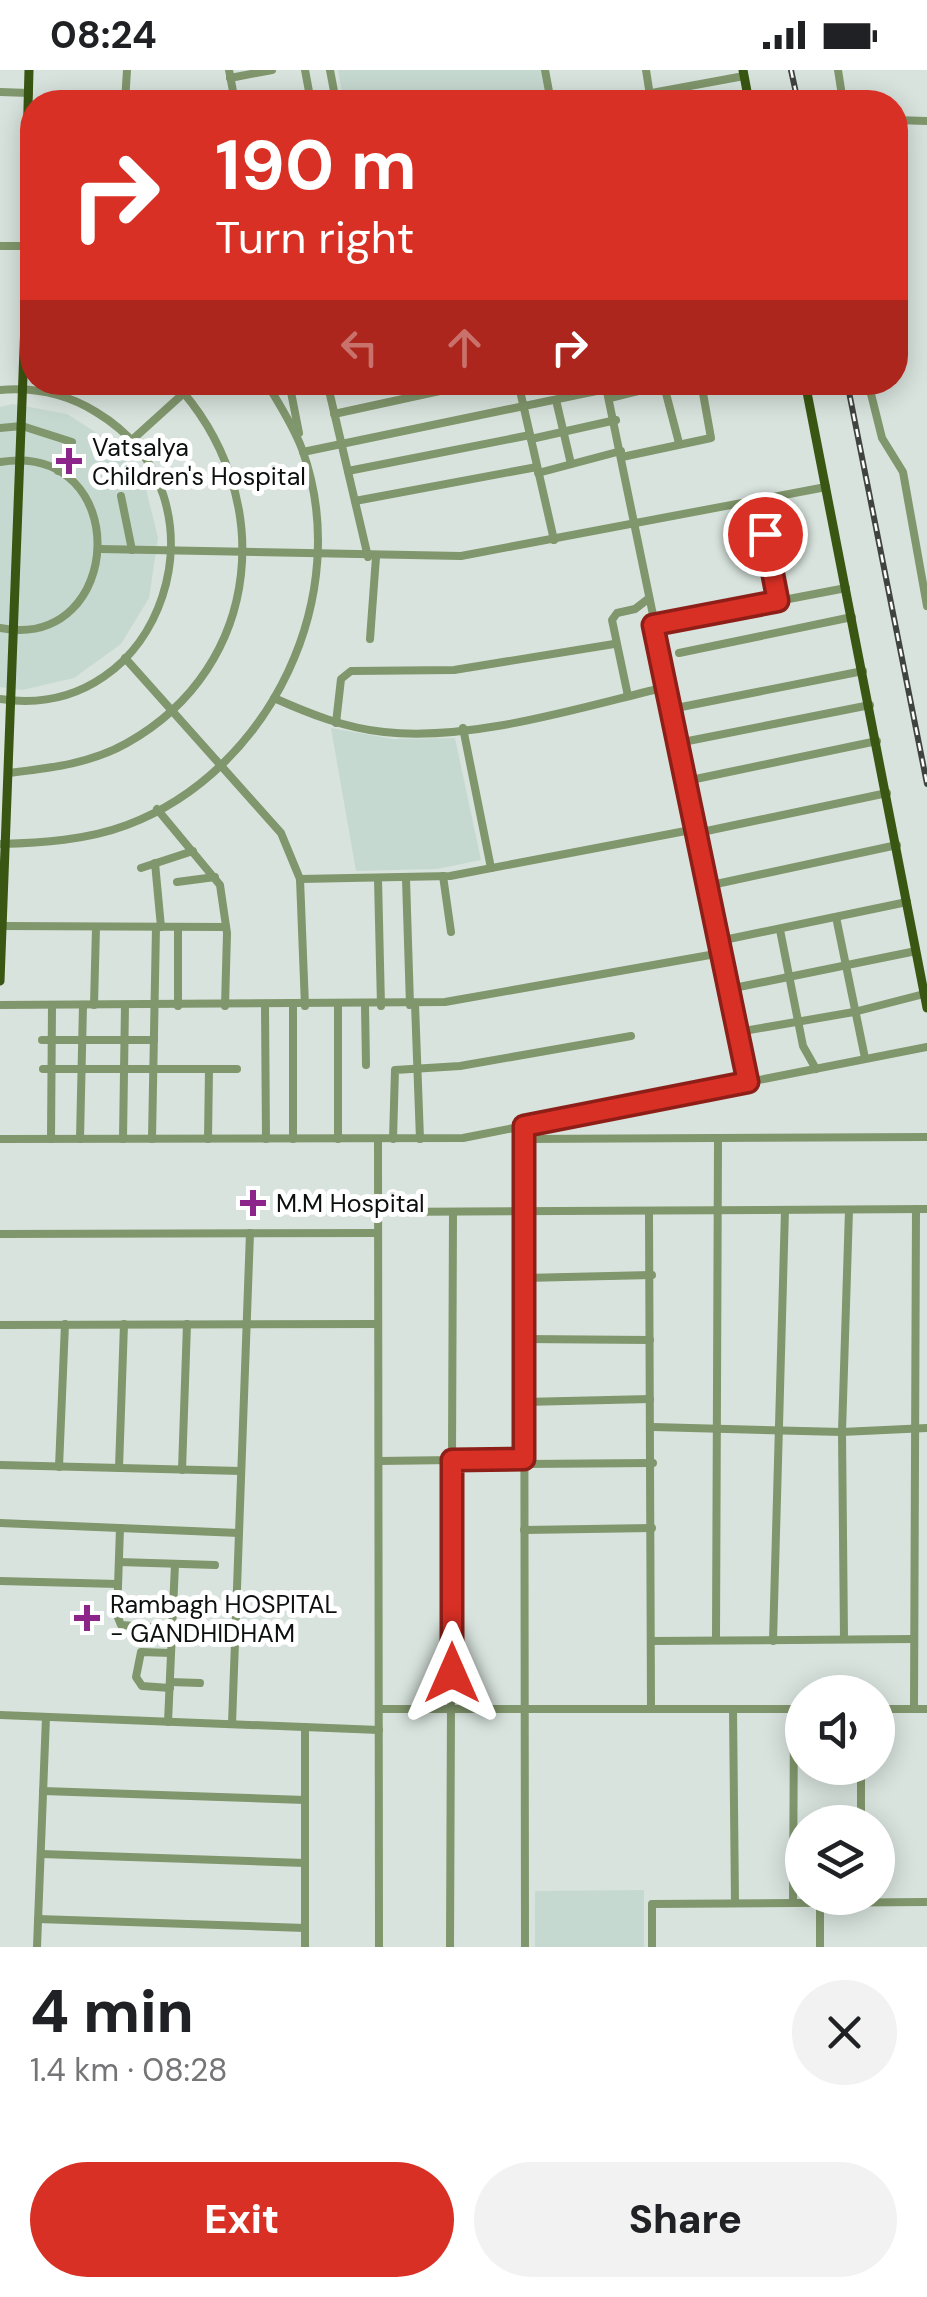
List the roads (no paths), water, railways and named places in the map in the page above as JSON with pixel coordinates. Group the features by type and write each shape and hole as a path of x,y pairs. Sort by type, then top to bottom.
{"main road":[{"path":"0,982 7,629 20,390"},
{"path":"807,395 927,1008"},
{"path":"2,842 8,773 5,700"}],"street":[{"path":"229,74 272,70"},
{"path":"680,90 743,73"},
{"path":"0,390 20,390"},
{"path":"5,700 66,692 97,680 124,658 156,618 173,551 167,498 148,458 132,440 84,404 60,395"},
{"path":"132,440 182,395"},
{"path":"8,773 88,759 124,745 172,710 212,660 232,621 242,553 240,506 213,433 185,395"},
{"path":"273,395 303,452"},
{"path":"2,842 80,838 128,824 157,809 222,763 274,698 305,631 317,555 312,492 292,395"},
{"path":"330,395 372,557 370,638"},
{"path":"334,414 421,395"},
{"path":"521,395 554,540"},
{"path":"303,452 582,395"},
{"path":"608,395 748,1082"},
{"path":"669,395 679,443"},
{"path":"355,501 711,438 703,395"},
{"path":"871,395 882,438 904,472 923,564 927,606"},
{"path":"556,400 571,464"},
{"path":"348,471 616,420"},
{"path":"0,428 19,426 72,442 58,472"},
{"path":"0,462 17,460 58,472 75,484 94,512 100,549 95,574 78,602 54,620 7,629"},
{"path":"100,549 461,556 826,487"},
{"path":"121,496 132,550"},
{"path":"758,500 778,601"},
{"path":"653,625 846,588"},
{"path":"628,696 614,644 615,615 648,598"},
{"path":"679,653 852,617"},
{"path":"336,723 341,679 352,671 454,670 614,644"},
{"path":"124,658 281,833 300,880 305,1006"},
{"path":"671,708 863,671"},
{"path":"274,698 336,723 386,733 462,728 666,687"},
{"path":"678,743 870,705"},
{"path":"462,728 490,868"},
{"path":"686,780 877,741"},
{"path":"300,880 443,876 887,793"},
{"path":"157,809 215,878 225,904 226,1006"},
{"path":"708,886 897,845"},
{"path":"140,868 193,850"},
{"path":"152,1139 159,927 155,863"},
{"path":"443,876 451,932"},
{"path":"178,882 215,878"},
{"path":"378,879 381,1006"},
{"path":"406,879 420,1138"},
{"path":"719,941 907,902"},
{"path":"836,917 865,1058"},
{"path":"2,926 226,927"},
{"path":"94,1005 96,926"},
{"path":"178,927 178,1006"},
{"path":"780,930 804,1046 816,1070"},
{"path":"729,990 916,950"},
{"path":"0,1005 412,1005 511,994 721,953"},
{"path":"738,1032 854,1012 924,994"},
{"path":"51,1139 47,1040 52,1005"},
{"path":"80,1139 83,1006"},
{"path":"122,1139 125,1006"},
{"path":"265,1006 266,1139"},
{"path":"292,1139 293,1006"},
{"path":"338,1006 338,1139"},
{"path":"366,1006 366,1066"},
{"path":"393,1138 393,1072 518,1058 631,1036"},
{"path":"47,1040 154,1040"},
{"path":"0,1139 463,1138 927,1048"},
{"path":"47,1069 237,1069"},
{"path":"208,1069 208,1139"},
{"path":"524,1126 525,1947"},
{"path":"378,1138 379,1947"},
{"path":"524,1139 927,1138"},
{"path":"716,1638 718,1139"},
{"path":"378,1212 927,1209"},
{"path":"773,1640 785,1210"},
{"path":"844,1640 842,1432 849,1210"},
{"path":"914,1709 916,1210"},
{"path":"450,1947 453,1212"},
{"path":"650,1212 651,1709"},
{"path":"232,1724 250,1233"},
{"path":"0,1234 378,1233"},
{"path":"524,1278 652,1275"},
{"path":"59,1467 65,1324"},
{"path":"118,1468 124,1324"},
{"path":"182,1470 187,1324"},
{"path":"0,1325 378,1324"},
{"path":"524,1339 650,1340"},
{"path":"524,1402 650,1399"},
{"path":"653,1427 780,1432 927,1428"},
{"path":"378,1461 653,1463"},
{"path":"0,1465 241,1472"},
{"path":"0,1523 239,1532"},
{"path":"120,1528 118,1584 122,1624 204,1631"},
{"path":"524,1530 652,1528"},
{"path":"118,1562 215,1565"},
{"path":"168,1722 175,1564"},
{"path":"0,1581 118,1584"},
{"path":"652,1641 914,1639"},
{"path":"171,1653 142,1652 136,1677 142,1686 200,1683"},
{"path":"379,1709 785,1709"},
{"path":"733,1709 734,1903"},
{"path":"895,1709 927,1709"},
{"path":"0,1715 378,1730"},
{"path":"38,1947 46,1717"},
{"path":"305,1947 306,1727"},
{"path":"43,1791 305,1800"},
{"path":"41,1854 305,1863"},
{"path":"895,1901 927,1902"},
{"path":"652,1947 652,1904 785,1903"},
{"path":"820,1915 820,1947"},
{"path":"38,1919 305,1928"}],"railway":[{"path":"791,70 795,90"},
{"path":"850,395 927,784"}],"place":[{"name":"Vatsalya Children's Hospital","path":"69,461"},
{"name":"M.M Hospital","path":"253,1203"},
{"name":"Rambagh HOSPITAL - GANDHIDHAM","path":"87,1618"}]}
